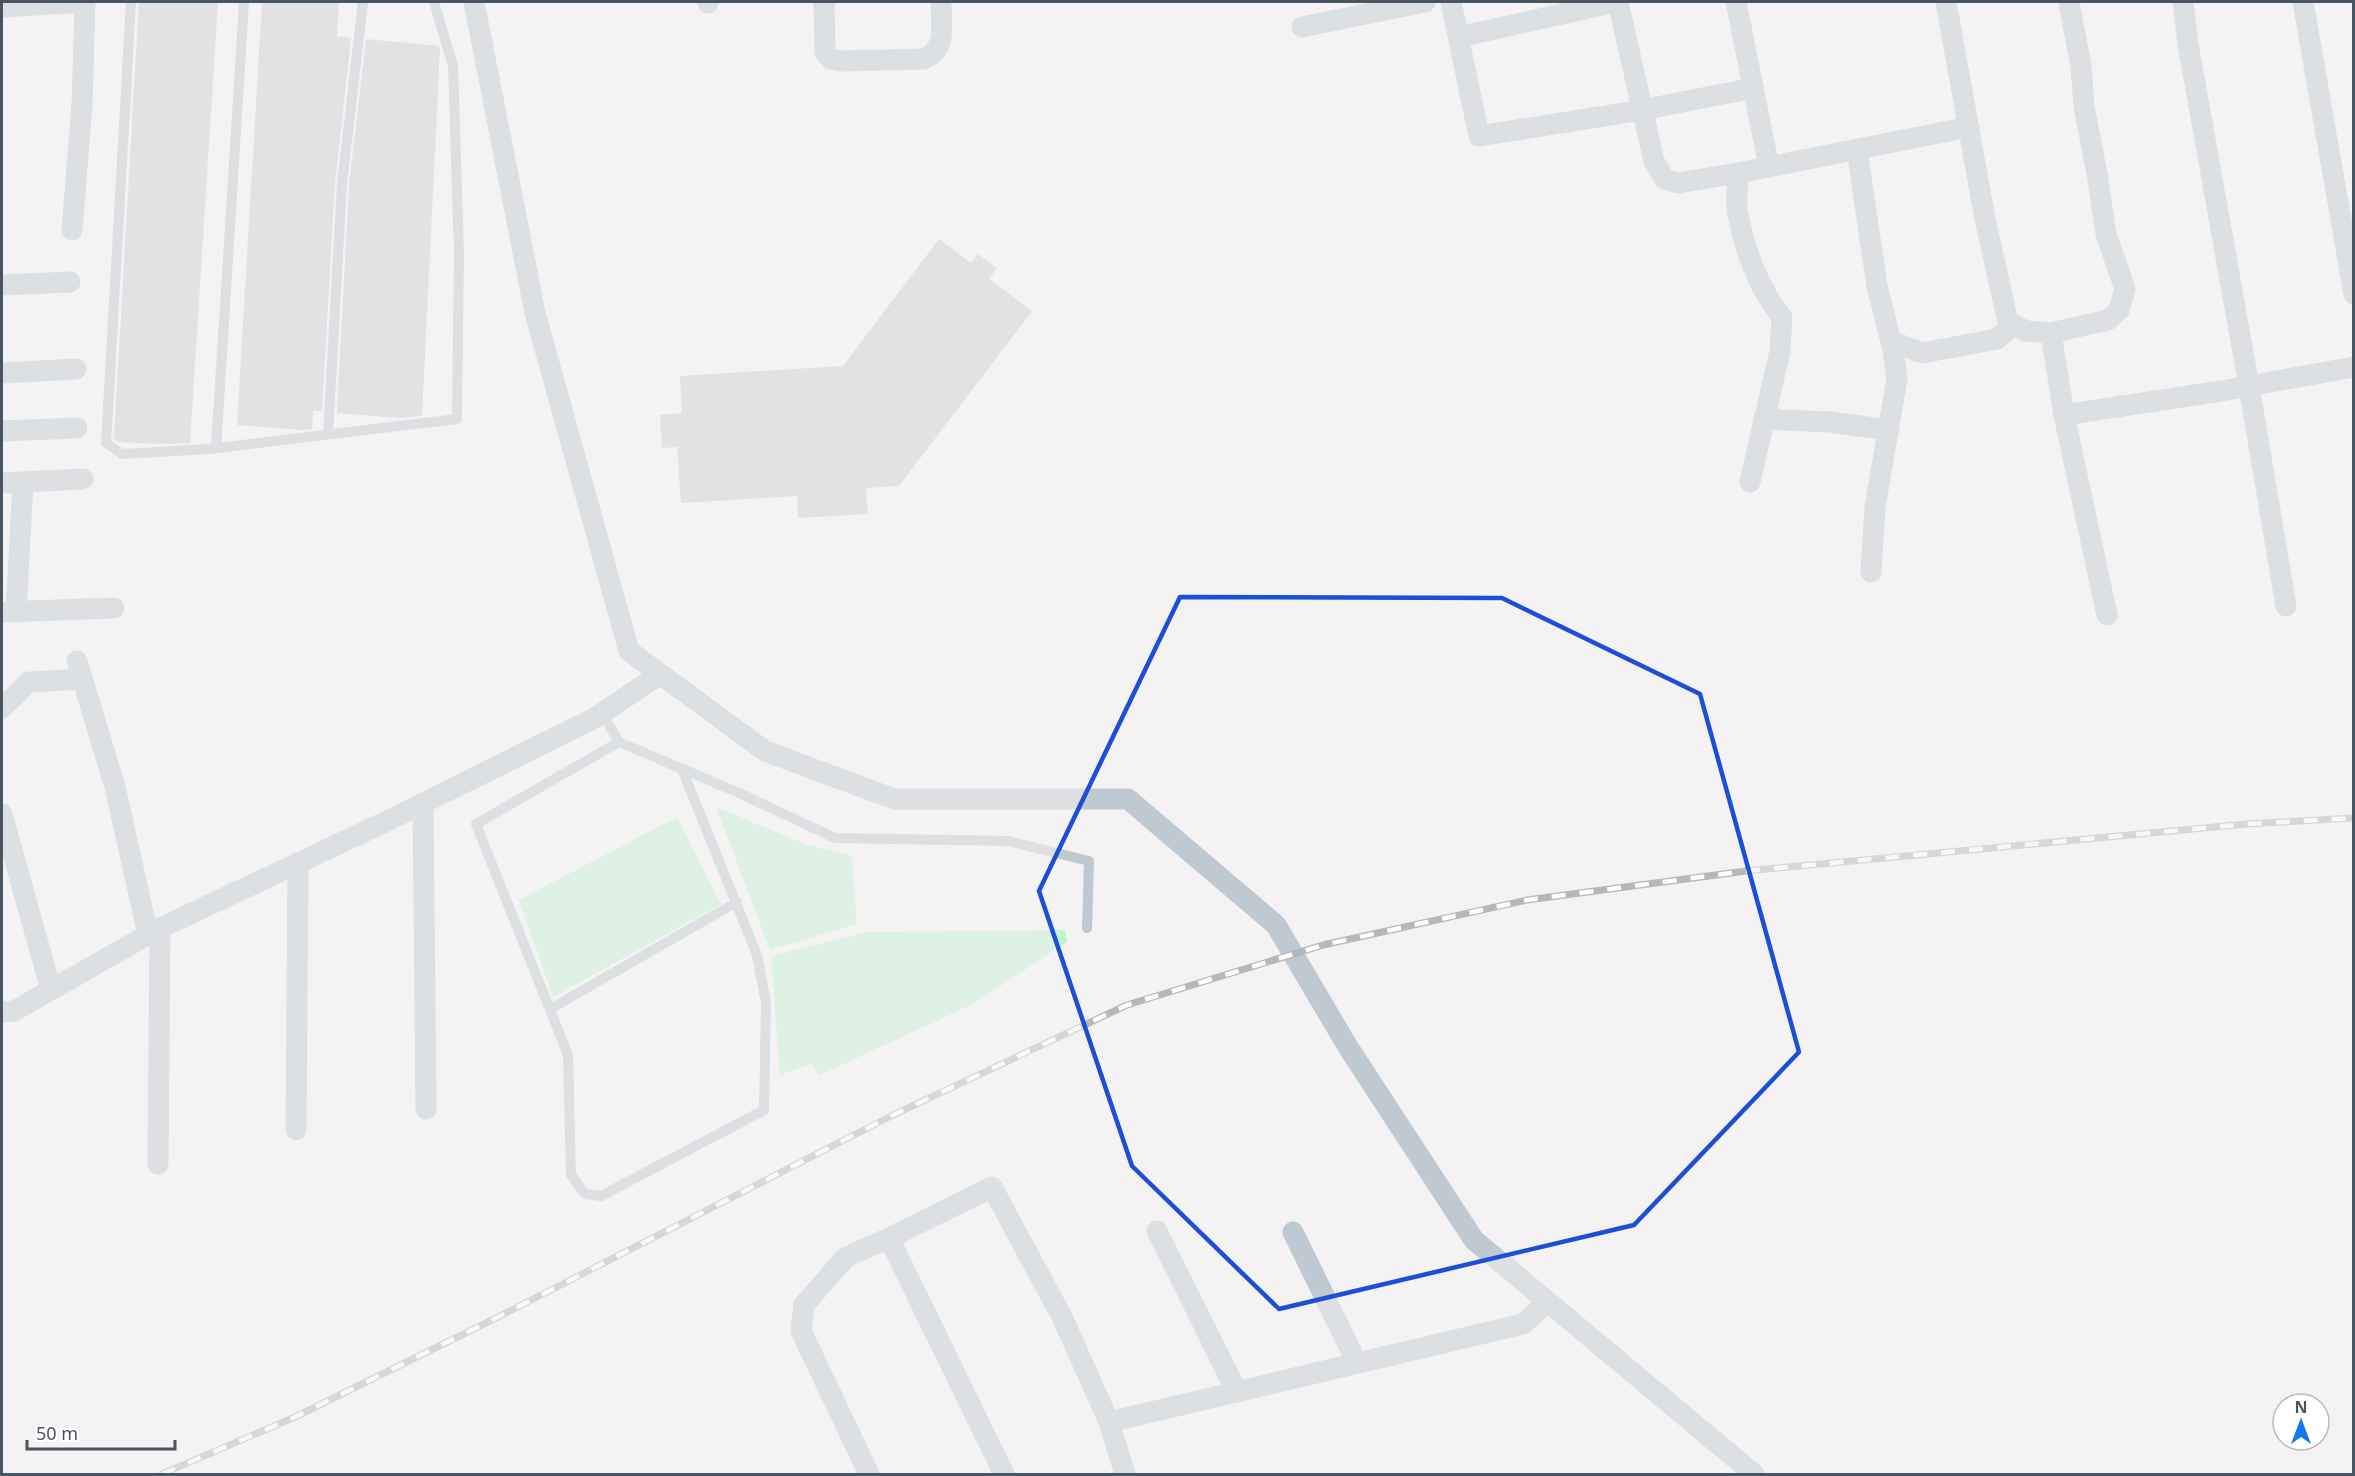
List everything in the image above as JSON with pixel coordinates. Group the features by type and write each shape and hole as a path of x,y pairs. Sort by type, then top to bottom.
{"street":[{"path":"2,7 85,2 82,105 72,230"},
{"path":"474,2 535,313 628,651 765,751 894,799 1128,799 1276,925 1348,1047 1474,1240 1754,1474"},
{"path":"824,2 825,52 831,59 841,61 923,59 934,55 939,49 941,39 941,2"},
{"path":"1302,27 1331,10 1425,2"},
{"path":"1451,2 1479,136 1642,110 1753,88"},
{"path":"1458,37 1617,2 1654,161 1664,179 1678,183 1969,127"},
{"path":"1736,2 1769,167"},
{"path":"1946,2 1985,219 2008,321 2026,331 2051,333 2108,320 2120,310 2125,290 2106,234 2069,2"},
{"path":"2183,2 2188,44 2286,606"},
{"path":"2304,2 2354,294"},
{"path":"1857,150 1877,286 1891,341 1897,379 1875,507 1871,572"},
{"path":"1738,173 1737,213 1752,262 1771,304 1782,316 1780,351 1750,482"},
{"path":"2,285 70,282"},
{"path":"1891,341 1922,353 1997,339 2013,324"},
{"path":"2051,333 2064,415 2107,615"},
{"path":"2064,415 2354,367"},
{"path":"2,373 76,369"},
{"path":"1764,419 1830,422 1889,430"},
{"path":"2,431 78,428"},
{"path":"2,483 83,479"},
{"path":"23,482 9,612 114,608"},
{"path":"2,708 29,682 79,670 115,788 154,932 158,1164"},
{"path":"2,1012 14,1011 154,932 423,803 602,713 660,674"},
{"path":"423,803 426,1109"},
{"path":"2,813 51,990"},
{"path":"296,1130 298,864"},
{"path":"869,1474 801,1331 804,1305 846,1257 889,1239 992,1187 1063,1319 1109,1422 1125,1474"},
{"path":"1157,1231 1237,1392"},
{"path":"1293,1232 1357,1363"},
{"path":"889,1239 1004,1474"},
{"path":"1109,1422 1523,1324 1547,1302"}],"lane":[{"path":"131,2 106,443 122,454 216,448 457,419 459,252 453,66 434,2"},
{"path":"216,448 244,2"},
{"path":"328,434 342,184 363,2"},
{"path":"602,713 619,742 835,838 1008,841 1089,861 1087,928"},
{"path":"619,742 476,824 568,1055 571,1175 585,1194 601,1196 764,1110 766,1003 757,955 682,769"},
{"path":"550,1009 737,902"}],"highlighted area":[{"path":"1180,597 1502,598 1700,694 1799,1052 1634,1225 1279,1309 1132,1166 1039,891"}],"green space":[{"path":"716,807 805,844 852,856 857,924 770,950"},
{"path":"677,817 721,904 553,997 519,900"},
{"path":"1065,930 1067,942 975,1003 820,1075 811,1064 780,1075 771,956 868,932"}],"building":[{"path":"139,2 218,2 190,443 118,442 114,439"},
{"path":"262,2 339,2 337,36 351,38 335,184 322,411 313,411 312,429 303,430 237,425"},
{"path":"366,39 439,46 440,49 422,416 399,418 337,413 349,185"},
{"path":"939,239 971,263 978,254 997,268 989,279 1032,311 899,486 866,488 868,514 798,518 797,496 681,503 677,447 662,448 660,415 682,413 680,376 843,366"}],"railway":[{"path":"162,1474 295,1417 500,1316 891,1116 1127,1005 1323,945 1527,900 1746,871 2246,824 2354,818"}]}
